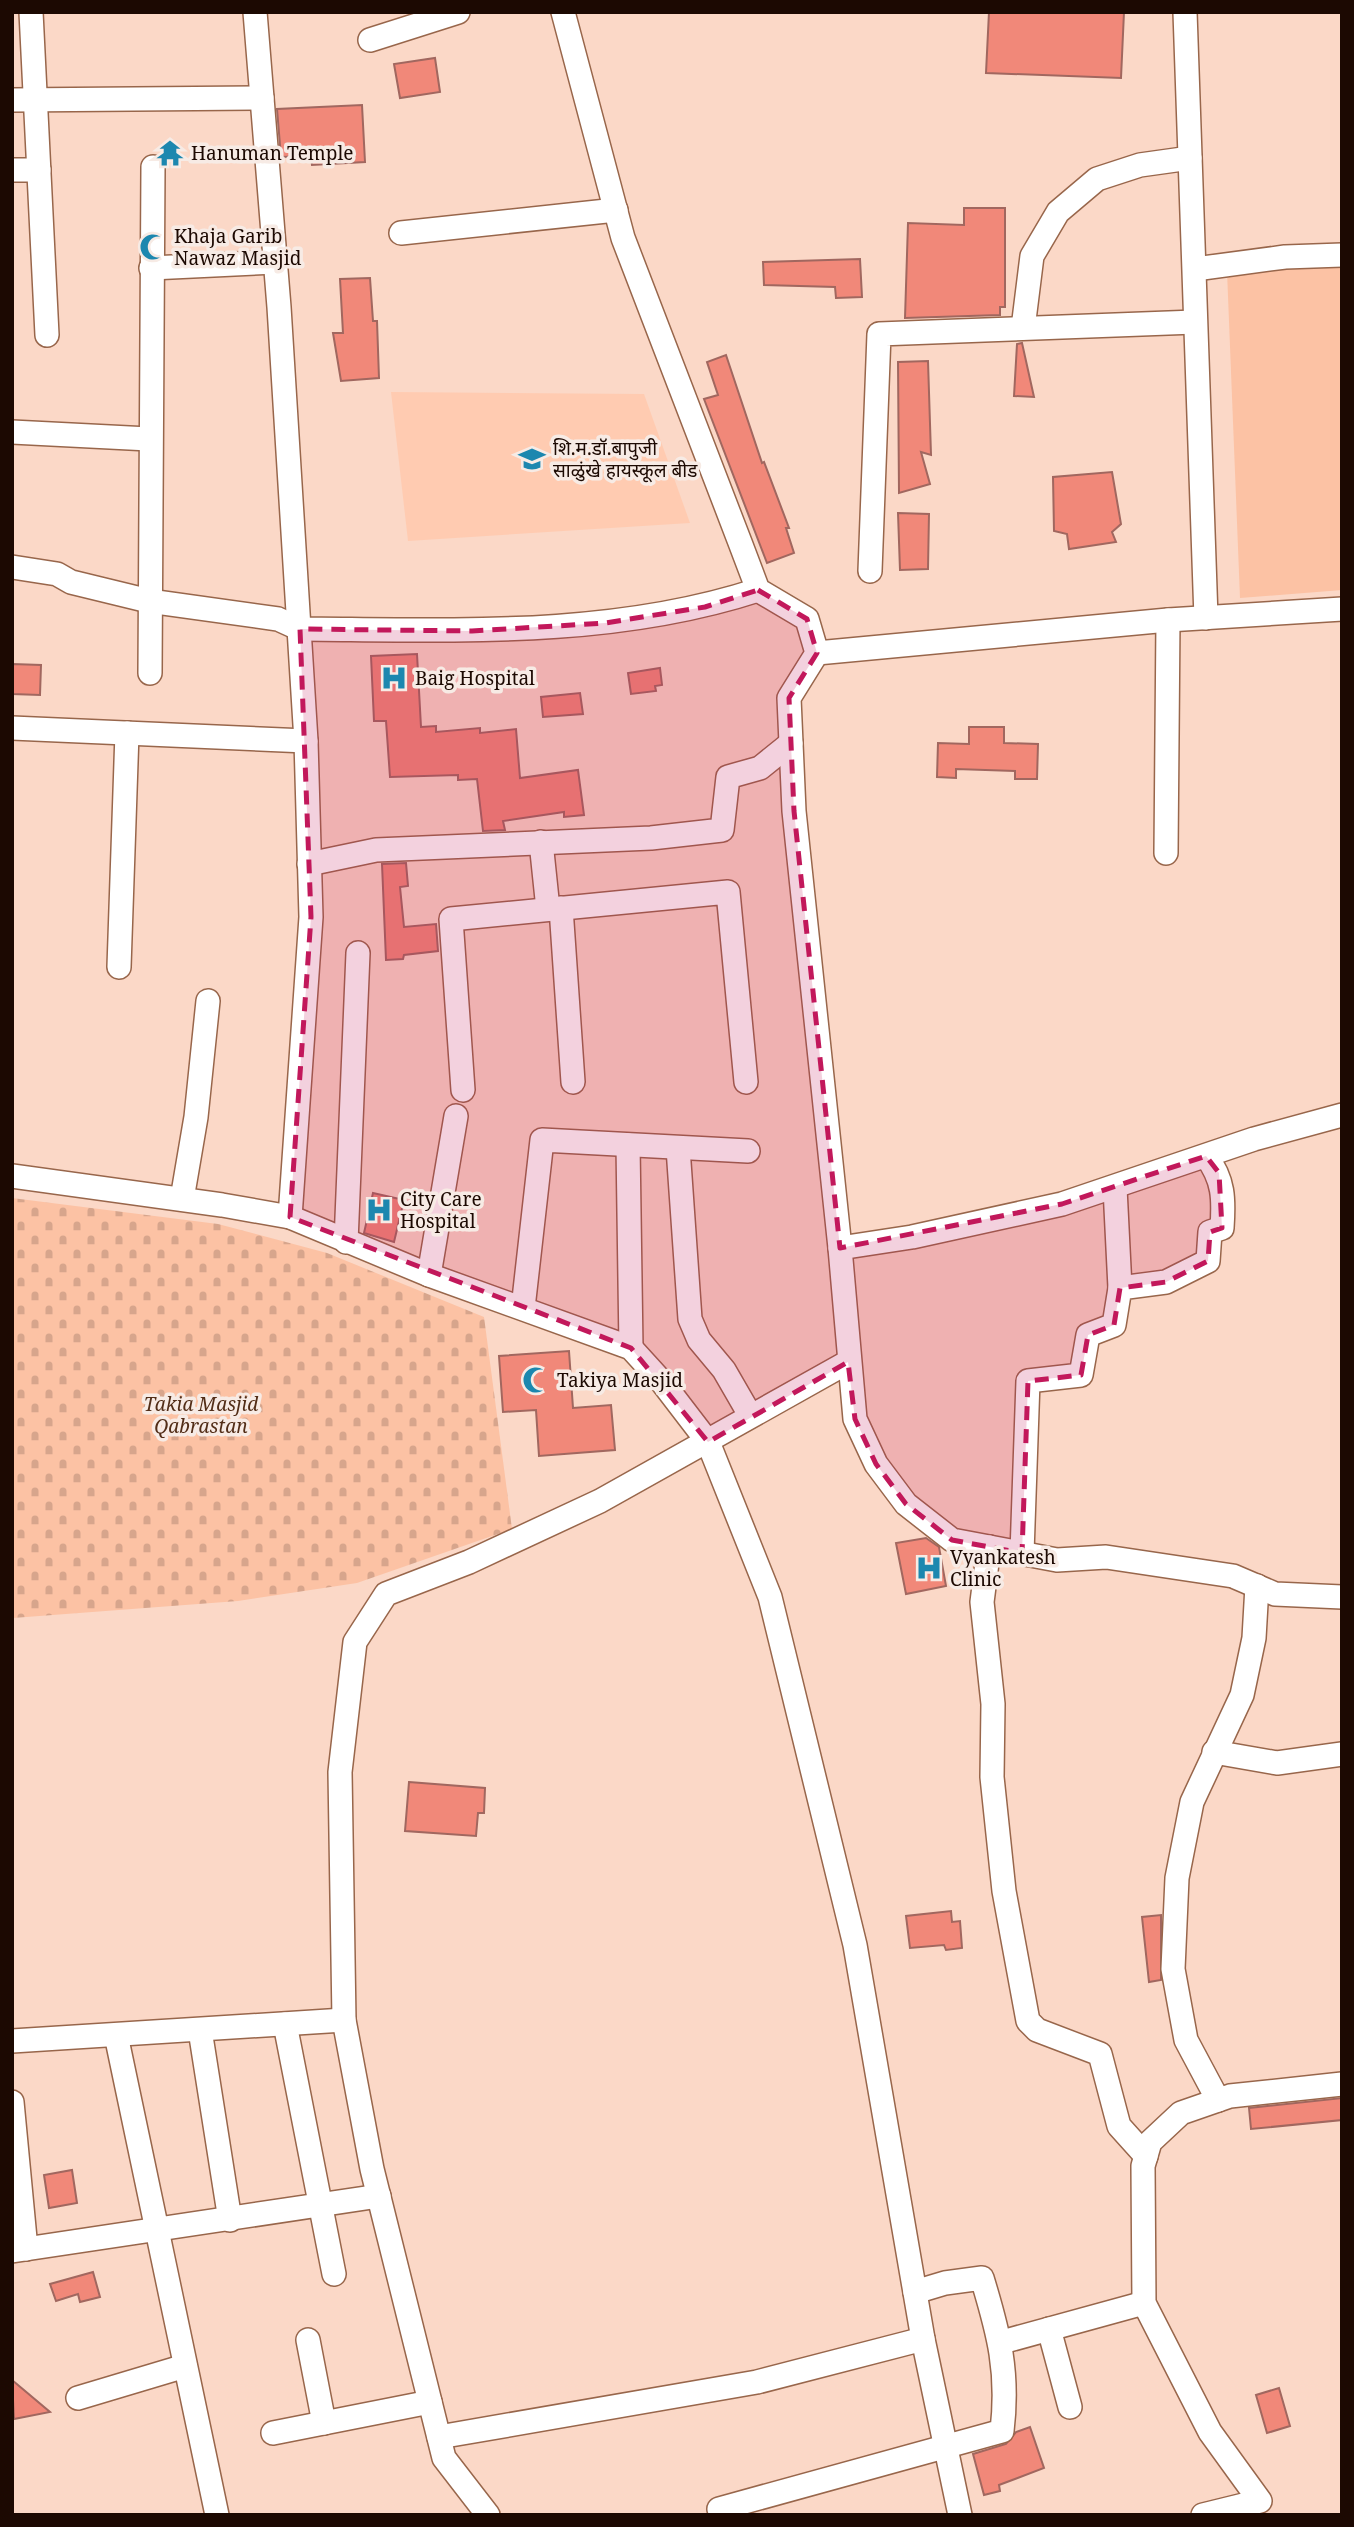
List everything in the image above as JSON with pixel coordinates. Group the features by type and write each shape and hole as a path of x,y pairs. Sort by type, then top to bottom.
{"street":[{"path":"32,12 47,335"},
{"path":"255,12 275,262 306,741 311,917 290,1217"},
{"path":"370,40 458,12"},
{"path":"563,12 623,238 758,590 807,619 817,653 789,698 794,811 841,1248 848,1362 855,1419 876,1464 906,1504 952,1540 1057,1560 1118,1559 1233,1576 1275,1594 1342,1597"},
{"path":"1185,12 1206,618"},
{"path":"12,100 262,98"},
{"path":"1023,328 1032,256 1058,212 1097,178 1140,165 1190,159"},
{"path":"150,673 149,439 153,167"},
{"path":"12,170 39,170"},
{"path":"401,233 616,210"},
{"path":"1195,269 1285,257 1342,255"},
{"path":"151,268 275,262"},
{"path":"870,570 879,334 1195,322"},
{"path":"12,432 149,439"},
{"path":"12,567 57,574 71,582 149,601 278,619 300,629 472,631 605,623 705,607 758,590"},
{"path":"817,653 1168,620 1342,609"},
{"path":"1166,853 1168,620"},
{"path":"12,728 306,741"},
{"path":"119,967 127,733"},
{"path":"309,864 376,850 651,838 722,830 728,777 760,768 791,743"},
{"path":"541,842 554,909 573,1082"},
{"path":"463,1090 451,919 727,892 746,1082"},
{"path":"346,1242 358,953"},
{"path":"182,1199 196,1116 208,1000"},
{"path":"841,1248 999,1219 1115,1188 1206,1156 1342,1115"},
{"path":"429,1275 456,1116"},
{"path":"523,1308 542,1140 748,1151"},
{"path":"628,1144 631,1348"},
{"path":"678,1148 690,1319 699,1340 724,1370 750,1415"},
{"path":"1120,1288 1166,1282 1208,1261 1210,1232 1222,1228 1224,1195 1219,1173 1206,1156"},
{"path":"12,1176 290,1217 429,1275 631,1348 663,1382 708,1442 770,1597 855,1945 923,2339 960,2515"},
{"path":"1022,1553 1028,1381 1081,1375 1088,1335 1114,1325 1120,1288 1115,1188"},
{"path":"488,2515 444,2458 379,2196 344,2020 340,1772 355,1642 386,1594 469,1562 600,1501 848,1362"},
{"path":"989,1547 982,1602 993,1704 992,1777 1004,1891 1028,2021 1037,2030 1100,2054 1119,2126 1146,2156"},
{"path":"1218,2100 1186,2039 1173,1969 1177,1878 1192,1802 1242,1695 1254,1638 1257,1587"},
{"path":"1214,1752 1277,1763 1342,1754"},
{"path":"12,2041 344,2020"},
{"path":"285,2024 334,2274"},
{"path":"200,2029 230,2220"},
{"path":"116,2035 217,2515"},
{"path":"1203,2515 1265,2508 1210,2432 1144,2303 1143,2166 1150,2142 1181,2113 1230,2096 1342,2084"},
{"path":"12,2102 19,2250 379,2196"},
{"path":"719,2510 1002,2431 1006,2401 1002,2342 982,2278 945,2283 915,2292"},
{"path":"1002,2342 1144,2303"},
{"path":"1049,2329 1070,2407"},
{"path":"439,2437 757,2382 923,2339"},
{"path":"307,2340 324,2423"},
{"path":"78,2398 185,2367"},
{"path":"273,2433 430,2402"}],"highlighted area":[{"path":"758,590 807,619 817,653 789,698 794,811 840,1248 1062,1204 1206,1156 1219,1173 1222,1228 1210,1232 1208,1261 1166,1282 1120,1288 1114,1325 1088,1335 1081,1375 1028,1381 1022,1553 952,1540 906,1504 876,1464 855,1419 848,1362 708,1442 631,1348 290,1217 311,917 300,629 472,631 605,623 705,607"}],"shaded area":[{"name":"शि.म.डॉ.बापुजी साळुंखे हायस्कूल बीड","path":"391,392 644,394 690,523 408,541"}],"green space":[{"path":"1342,267 1342,590 1240,598 1227,271"},
{"name":"Takia Masjid Qabrastan","path":"12,1198 218,1224 327,1253 484,1317 512,1529 357,1583 238,1601 13,1618"}],"building":[{"path":"989,12 1124,12 1121,78 986,73"},
{"path":"435,58 440,92 400,98 394,64"},
{"path":"362,105 365,162 312,165 311,156 281,157 277,109"},
{"path":"964,208 1005,208 1005,307 1000,307 1000,315 905,318 908,223 964,225"},
{"path":"860,259 862,297 836,298 835,287 764,285 763,262"},
{"path":"370,278 373,321 377,321 379,378 341,381 333,333 343,333 340,279"},
{"path":"1022,343 1034,397 1014,396 1017,344"},
{"path":"726,355 762,463 764,462 789,528 786,528 794,553 767,563 704,399 718,395 707,362"},
{"path":"928,361 931,455 921,452 930,484 899,493 898,362"},
{"path":"1112,472 1121,524 1112,532 1116,542 1069,549 1067,534 1054,531 1053,477"},
{"path":"898,513 929,514 928,569 900,570"},
{"path":"417,654 421,727 436,726 436,732 480,728 480,733 516,729 520,778 578,770 584,815 564,817 564,812 503,821 505,830 483,831 477,779 458,780 458,775 390,777 386,721 374,721 371,656"},
{"path":"12,664 41,665 40,695 12,694"},
{"path":"660,668 662,685 655,686 656,691 631,694 628,673"},
{"path":"580,693 583,714 543,717 541,697"},
{"path":"969,727 1004,727 1004,743 1038,744 1037,779 1015,779 1015,771 956,769 956,778 937,777 938,743 969,744"},
{"path":"406,863 408,886 400,887 404,927 436,924 438,951 386,960 382,864"},
{"path":"373,1193 404,1200 394,1242 364,1233"},
{"name":"Takiya Masjid","path":"569,1351 573,1408 611,1405 615,1450 539,1456 536,1410 503,1412 499,1356"},
{"path":"926,1538 939,1547 946,1586 906,1594 896,1543"},
{"path":"409,1782 485,1788 484,1813 478,1813 476,1836 405,1831"},
{"path":"951,1911 952,1922 960,1921 962,1948 946,1950 944,1945 910,1948 906,1916"},
{"path":"1161,1915 1161,1980 1149,1982 1142,1917"},
{"path":"1342,2098 1342,2120 1251,2129 1249,2108"},
{"path":"72,2170 77,2203 49,2208 44,2175"},
{"path":"93,2272 100,2297 80,2302 78,2294 56,2301 50,2284"},
{"path":"12,2380 50,2412 14,2419"},
{"path":"1279,2388 1290,2426 1267,2433 1256,2395"},
{"path":"1030,2427 1044,2468 999,2485 1000,2491 984,2495 973,2454 1006,2444 1016,2432"}],"place":[{"name":"Hanuman Temple","path":"170,153"},
{"name":"Khaja Garib Nawaz Masjid","path":"153,247"},
{"name":"शि.म.डॉ.बापुजी साळुंखे हायस्कूल बीड","path":"532,459"},
{"name":"Baig Hospital","path":"394,678"},
{"name":"City Care Hospital","path":"379,1210"},
{"name":"Takiya Masjid","path":"536,1380"},
{"name":"Vyankatesh Clinic","path":"929,1568"}]}
